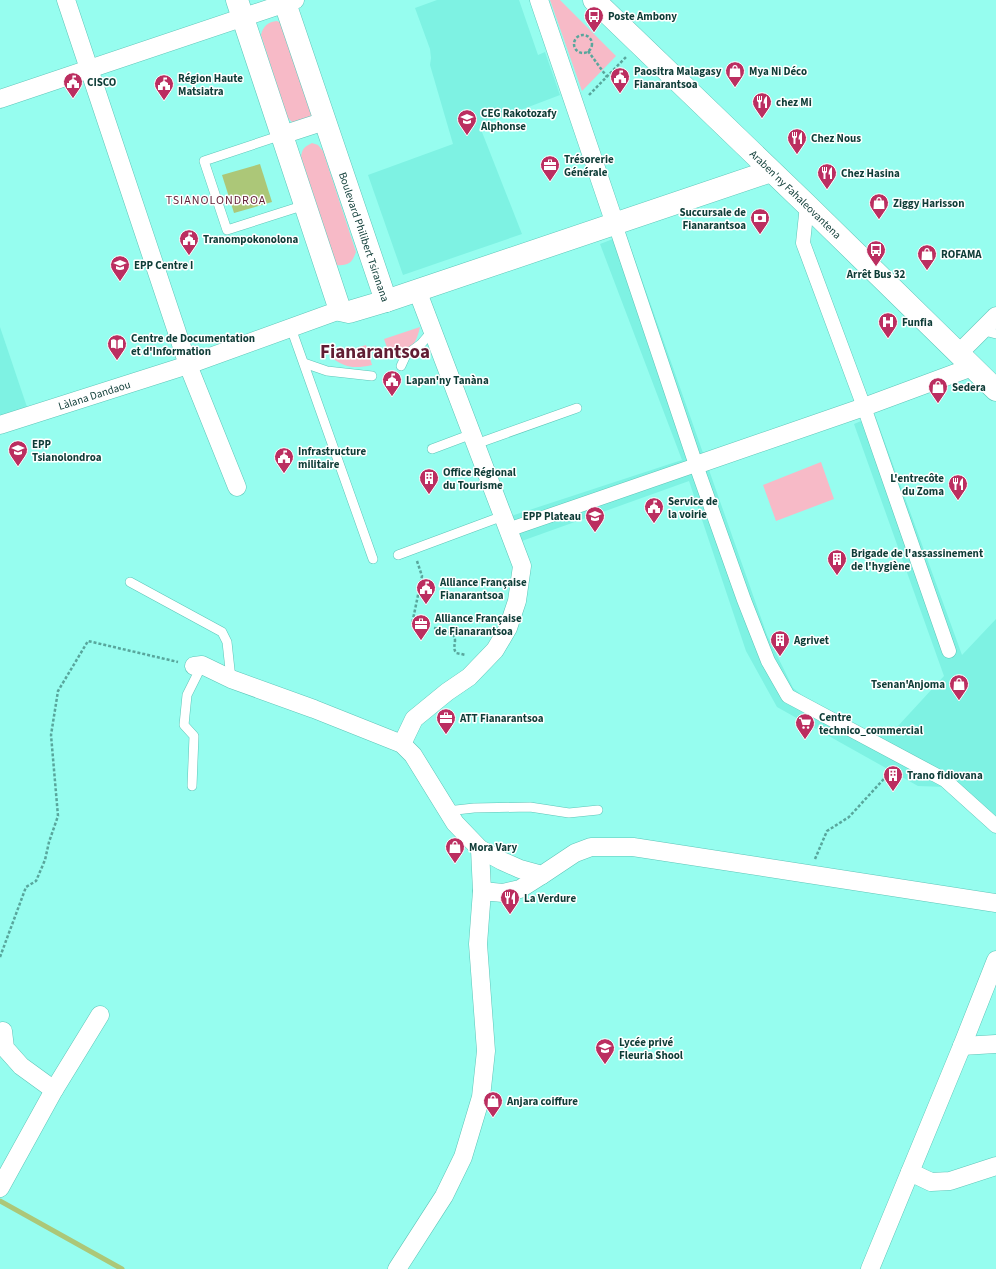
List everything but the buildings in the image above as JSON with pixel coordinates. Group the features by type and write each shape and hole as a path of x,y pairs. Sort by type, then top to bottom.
{"street":[{"path":"66,0 188,365 237,486"},
{"path":"538,0 696,466 744,600 768,661 788,696 945,780 996,826"},
{"name":"Araben'ny Fahaleovantena","path":"594,0 996,390"},
{"path":"0,99 89,68 240,9 288,1"},
{"name":"Boulevard Philibert Tsiranana","path":"288,1 325,122 386,301 349,312 340,310"},
{"path":"240,9 340,310"},
{"path":"282,135 325,122"},
{"path":"386,301 771,171"},
{"path":"807,205 804,243 864,407 949,651"},
{"path":"402,744 414,719 468,677 495,650 508,628 517,602 522,566 418,290"},
{"name":"Làlana Dandaou","path":"0,425 188,365 340,310"},
{"path":"506,523 696,466 864,407 965,360 988,332 996,316"},
{"path":"198,665 402,744 413,755 455,823 480,849 520,869 542,875"},
{"path":"482,890 503,893 520,889 574,853 591,847 633,847 996,903"},
{"path":"397,1269 444,1196 463,1157 481,1097 486,1051 478,944 482,890 480,849"},
{"path":"870,1269 996,960"},
{"path":"0,1188 54,1090 100,1014"},
{"path":"3,1031 5,1048 21,1066 54,1090"},
{"path":"962,1046 996,1044"},
{"path":"910,1172 931,1182 950,1181 996,1166"}],"lane":[{"path":"282,135 204,161 227,230 305,205"},
{"path":"290,328 304,363 373,558"},
{"path":"401,366 406,355 420,344 433,330"},
{"path":"304,363 327,371 372,376"},
{"path":"432,449 474,439 578,408"},
{"path":"398,555 506,523"},
{"path":"130,582 222,632 227,642 231,679"},
{"path":"192,786 194,736 184,725 187,695 198,665"},
{"path":"447,811 474,808 530,806 569,813 598,810"}],"path":[{"path":"581,35 588,36 592,41 591,49 588,51 585,53 578,52 574,46 575,40 581,35"},
{"path":"595,89 639,44"},
{"path":"588,51 607,77"},
{"path":"419,567 422,576 412,624 429,627"},
{"path":"434,628 448,631 453,634 455,639 454,649 456,653 486,660"},
{"path":"0,957 26,887 36,881 45,860 49,842 58,816 51,735 58,691 88,641 198,665"},
{"path":"808,874 827,832 849,817 904,757"}],"shaded area":[{"name":"CEG Rakotozafy Alphonse","path":"437,0 519,0 538,55 545,52 560,95 481,125 480,127 522,234 403,275 368,175 453,144 430,65 430,49 415,8"},
{"path":"550,0 560,0 616,56 582,91"},
{"path":"277,21 281,23 313,110 310,117 297,124 292,122 287,117 261,35 266,25"},
{"path":"312,143 318,145 323,151 356,252 353,259 344,265 336,265 301,157 304,148"},
{"path":"260,164 272,202 234,213 222,175"},
{"path":"626,234 767,635 793,688 813,704 878,737 898,726 944,676 854,424 875,415 962,655 996,619 996,832 946,787 918,786 777,707 746,651 689,481 519,542 508,517 682,460 600,244"},
{"path":"0,327 27,407 0,416"},
{"path":"420,327 414,344 407,351 391,359 384,339"},
{"path":"366,345 372,365 355,367 345,365 329,356"},
{"path":"821,462 834,499 776,521 763,485"}],"waterway":[{"path":"0,1201 122,1269"}],"place":[{"name":"Poste Ambony","path":"594,33"},
{"name":"Mya Ni Déco","path":"735,88"},
{"name":"Paositra Malagasy Fianarantsoa","path":"620,94"},
{"name":"CISCO","path":"73,99"},
{"name":"Région Haute Matsiatra","path":"164,101"},
{"name":"chez Mi","path":"762,119"},
{"name":"CEG Rakotozafy Alphonse","path":"467,136"},
{"name":"Chez Nous","path":"797,155"},
{"name":"Trésorerie Générale","path":"550,182"},
{"name":"Chez Hasina","path":"827,190"},
{"name":"Ziggy Harisson","path":"879,220"},
{"name":"Succursale de Fianarantsoa","path":"760,235"},
{"name":"Tranompokonolona","path":"189,256"},
{"name":"Arrêt Bus 32","path":"876,267"},
{"name":"ROFAMA","path":"927,271"},
{"name":"EPP Centre I","path":"120,282"},
{"name":"Funfia","path":"888,339"},
{"name":"Centre de Documentation et d'Information","path":"117,361"},
{"name":"Lapan'ny Tanàna","path":"392,397"},
{"name":"Sedera","path":"938,404"},
{"name":"EPP Tsianolondroa","path":"18,467"},
{"name":"Infrastructure militaire","path":"284,474"},
{"name":"Office Régional du Tourisme","path":"429,495"},
{"name":"L'entrecôte du Zoma","path":"958,501"},
{"name":"Service de la voirie","path":"654,524"},
{"name":"EPP Plateau","path":"595,533"},
{"name":"Brigade de l'assassinement de l'hygiène","path":"837,576"},
{"name":"Alliance Française Fianarantsoa","path":"426,605"},
{"name":"Alliance Française de Fianarantsoa","path":"421,641"},
{"name":"Agrivet","path":"780,657"},
{"name":"Tsenan'Anjoma","path":"959,701"},
{"name":"ATT Fianarantsoa","path":"446,735"},
{"name":"Centre technico_commercial","path":"805,740"},
{"name":"Trano fidiovana","path":"893,792"},
{"name":"Mora Vary","path":"455,864"},
{"name":"La Verdure","path":"510,915"},
{"name":"Lycée privé Fleuria Shool","path":"605,1065"},
{"name":"Anjara coiffure","path":"493,1118"}],"district":[{"name":"TSIANOLONDROA","path":"216,200"},
{"name":"Fianarantsoa","path":"375,351"}]}
